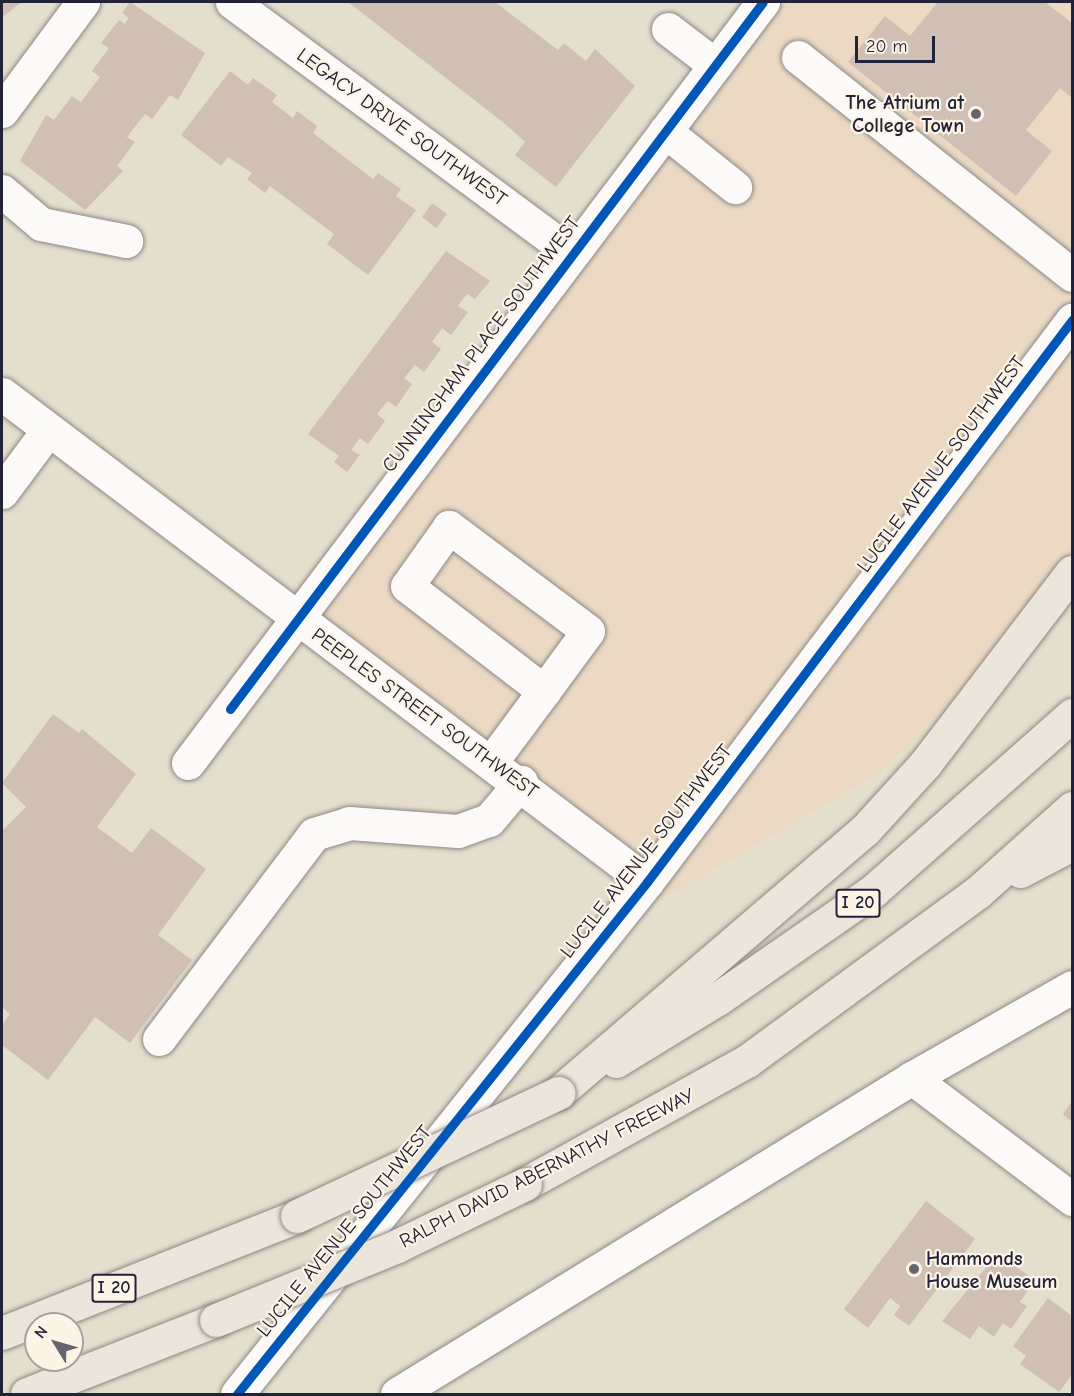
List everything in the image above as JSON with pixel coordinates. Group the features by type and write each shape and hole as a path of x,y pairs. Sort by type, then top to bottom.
{"highway":[{"path":"558,1093 671,993 780,907 865,830 925,764 1072,572"},
{"name":"I 20","path":"2,1333 297,1216 558,1093 619,1059 873,891 1072,715"},
{"name":"RALPH DAVID ABERNATHY FREEWAY","path":"27,1395 397,1246 525,1184 747,1061 978,892 1072,808"},
{"path":"978,892 1072,844"}],"street":[{"path":"2,111 83,2"},
{"name":"LEGACY DRIVE SOUTHWEST","path":"232,2 572,254"},
{"name":"CUNNINGHAM PLACE SOUTHWEST","path":"188,763 763,2"},
{"path":"668,29 715,65"},
{"path":"798,57 1072,274"},
{"path":"665,131 735,187"},
{"path":"2,191 41,224 126,241"},
{"name":"LUCILE AVENUE SOUTHWEST","path":"237,1395 647,882 1072,320"},
{"name":"PEEPLES STREET SOUTHWEST","path":"2,394 296,618 521,782 647,882"},
{"path":"2,492 48,430"},
{"path":"492,761 544,692 588,631 449,527 407,586 544,692"},
{"path":"159,1039 314,834 349,824 458,831 489,819 521,782"},
{"path":"397,1395 912,1078 1072,987"},
{"path":"912,1078 1072,1199"},
{"path":"260,1395 277,1344"}],"shaded area":[{"path":"754,2 1072,2 1072,588 878,774 667,897 289,598"}],"building":[{"path":"2,2 22,2 2,17"},
{"path":"130,2 205,53 178,100 170,95 152,119 145,114 127,137 135,142 117,166 123,171 85,210 20,161 46,115 54,120 72,96 81,102 100,77 92,71 109,48 101,43 119,20 125,24 129,18 122,13"},
{"path":"348,2 495,2 558,50 564,43 586,61 595,49 635,86 556,187 515,155 525,142 504,123"},
{"name":"The Atrium at College Town","path":"938,2 1045,2 1072,23 1072,98 1060,88 1026,130 1052,151 1016,196 848,62 885,16 910,36"},
{"path":"230,71 248,85 253,78 277,95 272,102 293,118 297,111 317,126 313,133 373,179 378,173 401,189 396,196 416,210 368,275 327,244 334,234 270,186 265,193 247,179 252,173 228,157 221,166 181,135"},
{"path":"432,203 447,214 436,228 422,217"},
{"path":"446,251 490,281 475,299 467,294 458,306 468,312 451,335 442,328 432,342 441,349 424,372 415,365 404,378 412,384 396,407 388,401 377,414 385,421 368,444 360,438 351,450 360,455 347,472 334,462 339,456 308,434"},
{"path":"53,714 79,733 82,729 136,774 97,827 132,853 151,828 206,869 158,935 192,960 130,1043 95,1017 48,1080 2,1045 2,1025 10,1014 2,1007 2,831 26,807 2,783"},
{"path":"1072,1101 1072,1122 1063,1114"},
{"name":"Hammonds House Museum","path":"926,1201 975,1239 909,1326 894,1315 900,1306 890,1298 868,1328 844,1309"},
{"path":"997,1254 1035,1280 1020,1302 1027,1306 1011,1329 1003,1323 994,1337 979,1326 970,1339 942,1321"},
{"path":"1048,1298 1072,1316 1072,1375 1059,1392 1020,1364 1026,1356 1013,1346"}],"cycle path":[{"path":"230,709 763,2"},
{"path":"237,1394 647,882 1072,320"}],"place":[{"name":"The Atrium at College Town","path":"976,114"},
{"name":"Hammonds House Museum","path":"914,1269"}]}
